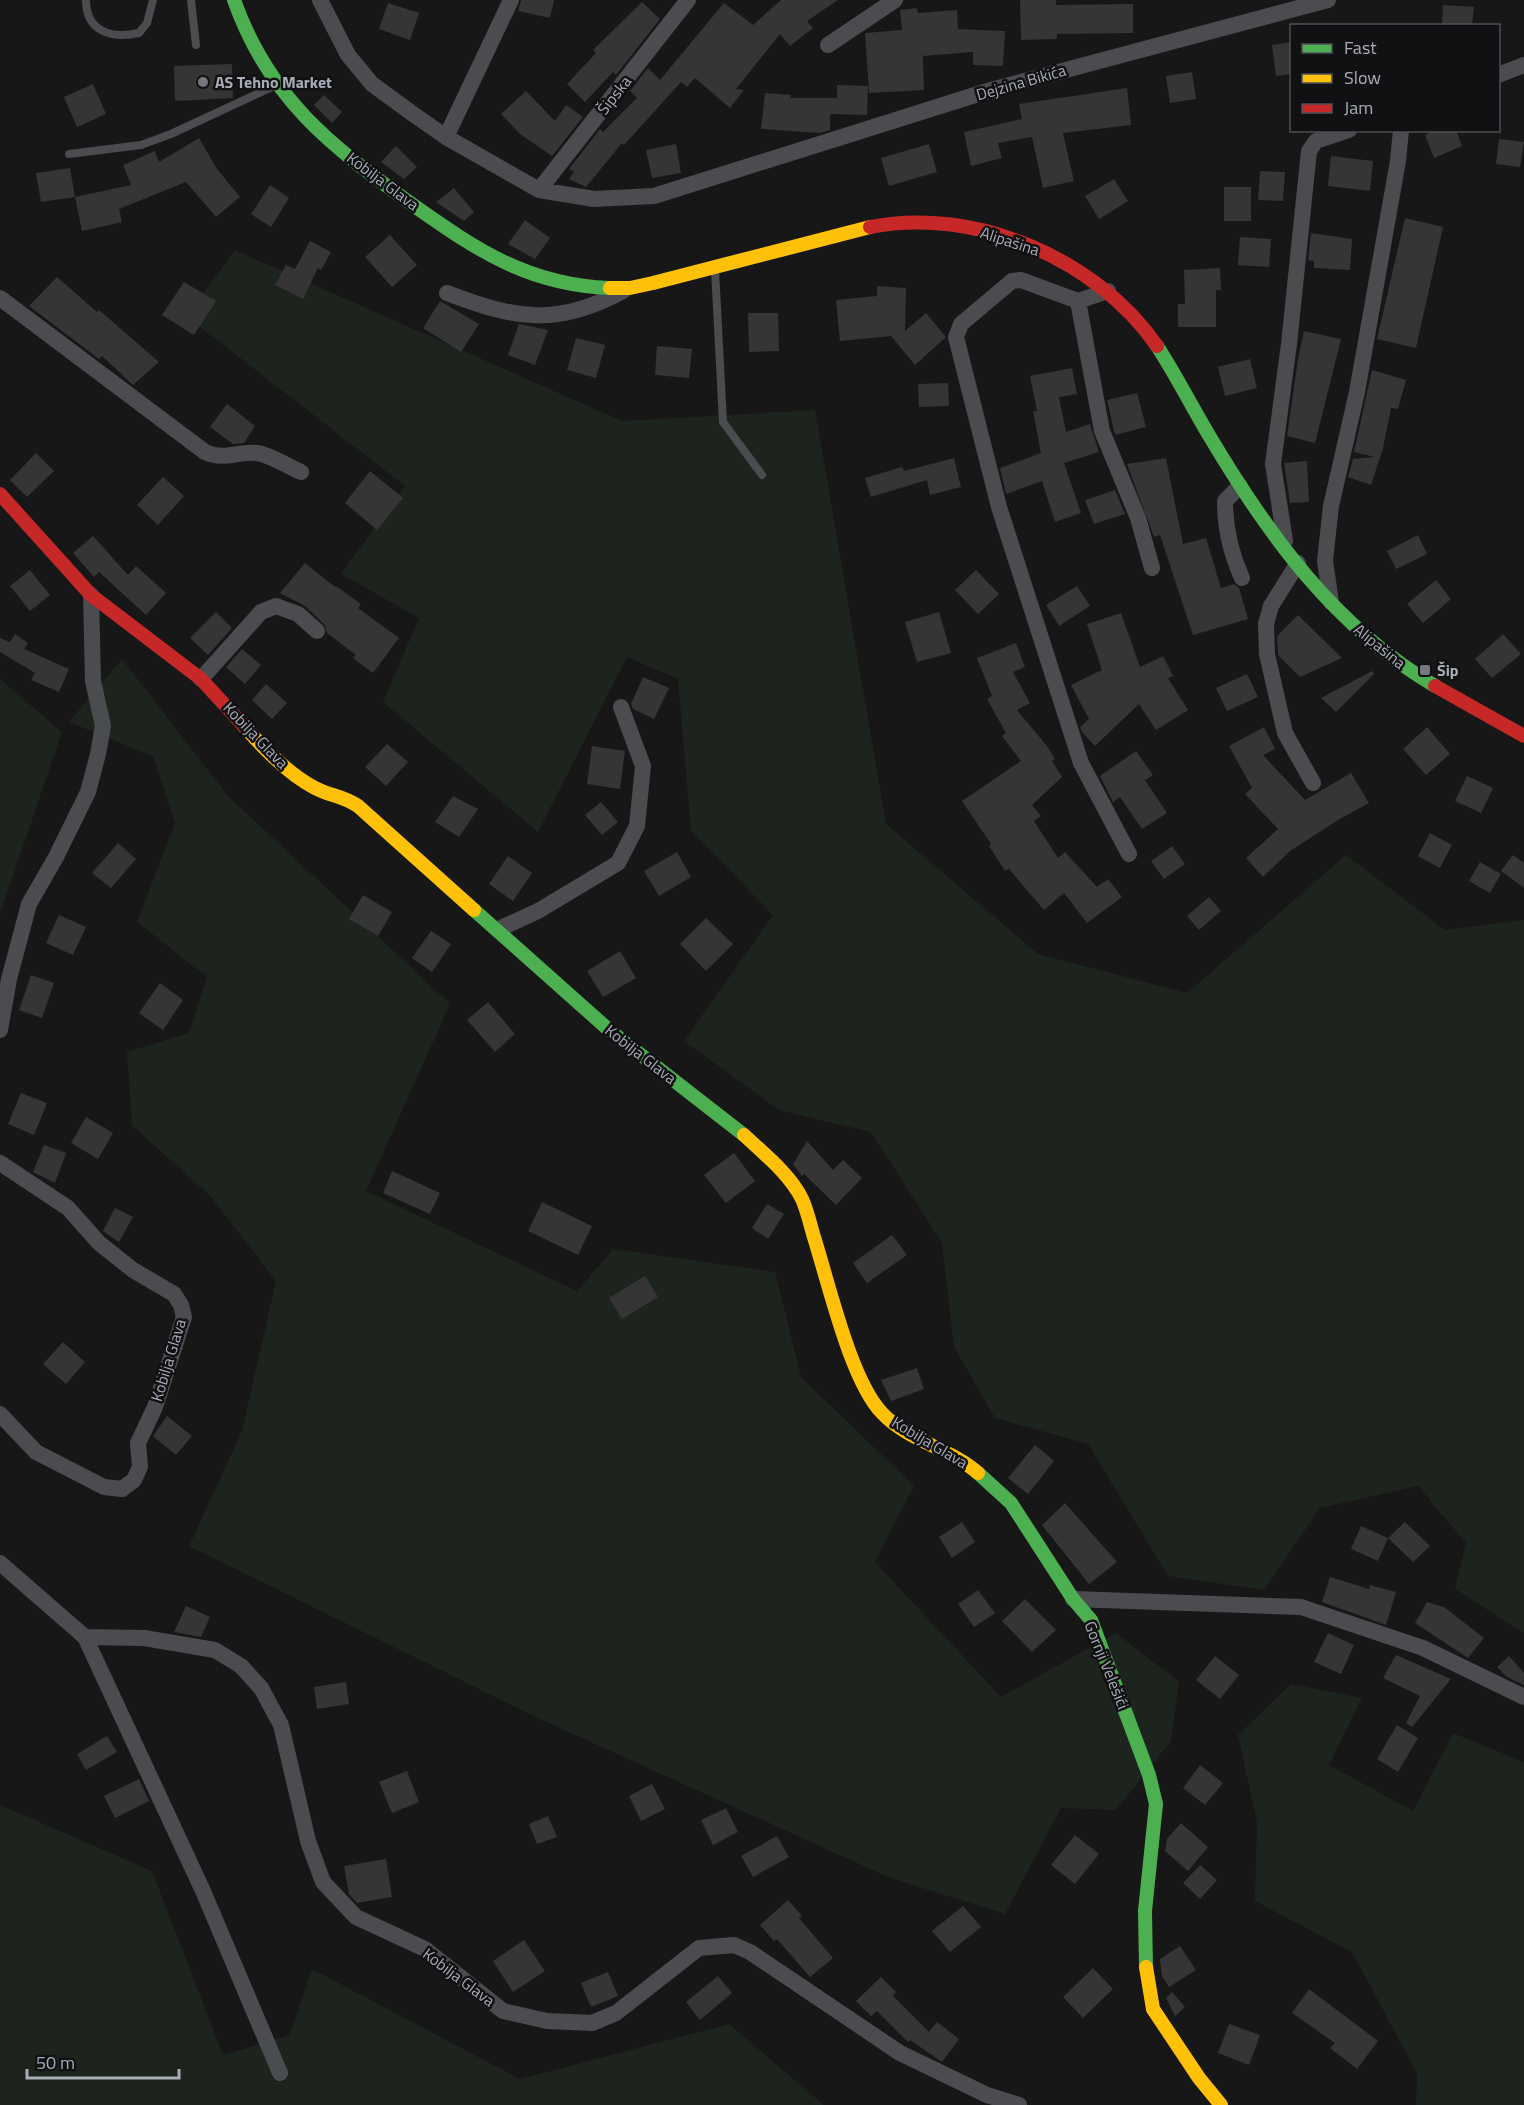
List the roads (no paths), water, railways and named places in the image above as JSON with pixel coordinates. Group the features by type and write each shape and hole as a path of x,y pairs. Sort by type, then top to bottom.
{"street":[{"name":"Kobilja Glava","path":"234,0 238,14 279,83 313,128 369,173 469,244 502,263 541,278 593,288"},
{"path":"320,0 348,56 372,84 446,137 539,189"},
{"path":"446,137 511,0"},
{"name":"Šipska","path":"539,189 688,0"},
{"path":"828,45 895,0"},
{"name":"Dejzina Bikića","path":"539,189 594,199 654,196 1013,83 1328,0"},
{"path":"1500,74 1524,65"},
{"path":"1313,783 1285,734 1267,654 1266,624 1271,606 1292,557 1274,464 1309,151 1316,141 1343,132"},
{"path":"1332,605 1325,561 1332,506 1357,392 1401,132"},
{"name":"Alipašina","path":"593,288 630,288 845,233 912,222 976,229 1029,244 1108,291 1130,312 1155,343 1240,486 1292,557 1332,605 1369,640 1407,669 1524,736"},
{"path":"1108,291 1078,301 1021,280 1012,281 961,324 956,337 999,507 1081,763 1129,854"},
{"path":"447,292 502,312 559,315 591,307 630,288"},
{"path":"0,298 205,452 221,458 244,453 259,454 301,472"},
{"path":"1078,301 1102,431 1138,518 1152,568"},
{"path":"1240,486 1225,501 1225,517 1233,557 1242,578"},
{"name":"Kobilja Glava","path":"0,494 91,595 201,679 261,745 285,767 316,789 343,796 358,806 609,1030 726,1119 773,1162 802,1198 850,1351 863,1384 882,1413 910,1433 964,1460 1011,1503 1074,1599"},
{"path":"0,1030 9,979 28,904 56,857 87,792 98,754 103,726 93,681 91,595"},
{"path":"201,679 261,612 276,606 298,614 317,631"},
{"path":"499,930 538,911 618,863 637,826 643,766 621,707"},
{"name":"Kobilja Glava","path":"0,1163 68,1208 99,1243 133,1270 174,1294 184,1317 154,1407 138,1443 140,1467 134,1480 122,1489 104,1487 36,1452 0,1414"},
{"path":"0,1563 85,1637 203,1891 280,2073"},
{"name":"Gornji Velešići","path":"1074,1599 1301,1607 1423,1648 1524,1697"},
{"name":"Gornji Velešići","path":"1074,1599 1091,1620 1149,1774 1156,1804 1145,1911 1146,1966 1153,2009 1199,2078 1221,2105"},
{"name":"Kobilja Glava","path":"85,1637 144,1638 215,1650 241,1666 261,1688 281,1725 308,1841 323,1882 356,1917 425,1949 503,2011 548,2021 592,2023 616,2013 699,1948 734,1945 750,1952 900,2054 987,2095 1019,2105"}],"lane":[{"path":"86,0 86,8 96,25 103,33 113,36 139,33 147,23 153,0"},
{"path":"191,0 196,45"},
{"path":"69,154 141,145 171,134 279,83"},
{"path":"715,267 723,422 762,475"}],"place":[{"name":"AS Tehno Market","path":"203,82"},
{"name":"Šip","path":"1425,670"}]}
